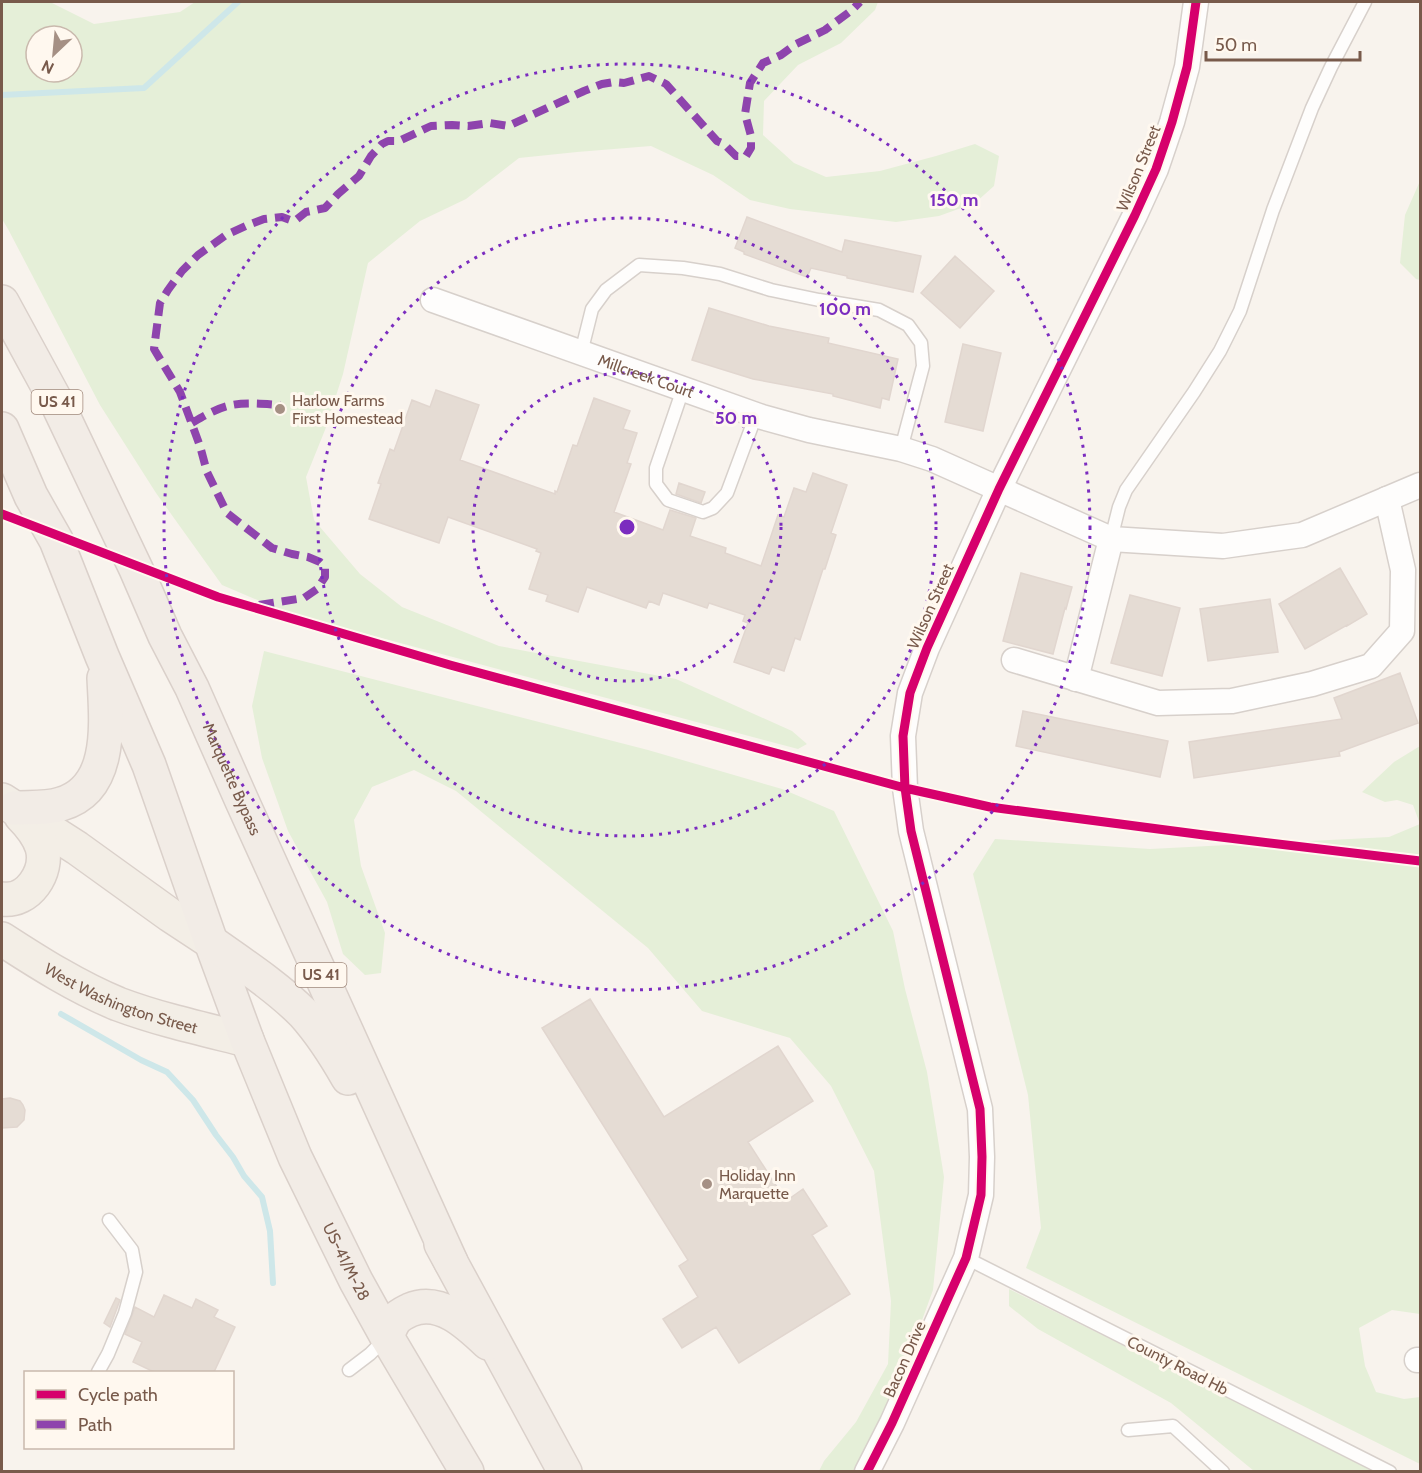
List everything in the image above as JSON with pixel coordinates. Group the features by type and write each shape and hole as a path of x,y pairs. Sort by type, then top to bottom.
{"highway":[{"name":"Marquette Bypass","path":"2,302 57,403 136,569 165,636 192,688 451,1262"},
{"path":"2,429 31,496 56,540 149,765 247,1040"},
{"path":"8,804 44,807 70,801 80,795 97,773 105,742 106,725 102,656"},
{"path":"211,942 266,981 303,1013 331,1048 451,1262"},
{"name":"US-41/M-28","path":"247,1040 295,1157 356,1281 467,1472"},
{"name":"US 41","path":"451,1262 565,1472"},
{"path":"387,1337 393,1322 402,1314 417,1307 427,1306 454,1315 501,1354"}],"main road":[{"path":"2,899 17,897 27,891 40,875 43,862 43,849 38,836 8,804"},
{"path":"8,804 77,848 211,942"},
{"name":"West Washington Street","path":"2,939 57,974 116,1003 165,1020 247,1040"}],"street":[{"name":"Wilson Street","path":"966,1258 981,1195 980,1109 911,831 905,788 903,736 910,693 927,648 999,489 1156,169 1173,122 1187,67 1196,2"},
{"name":"Millcreek Court","path":"433,300 756,415 932,459 1111,539"},
{"path":"1076,679 1111,539 1223,546 1302,535 1420,485"},
{"path":"1014,660 1158,703 1233,701 1312,684 1371,666 1402,631 1403,570 1387,499"},
{"name":"Bacon Drive","path":"867,1472 892,1423 966,1258"}],"lane":[{"path":"1111,539 1126,490 1194,392 1220,351 1240,311 1297,146 1331,67 1365,2"},
{"path":"581,353 592,309 606,290 639,265 683,268 720,274 790,294 879,310 908,325 921,343 923,366 902,450"},
{"path":"683,389 656,468 656,484 668,500 703,512 713,508 727,493 756,415"},
{"path":"99,1371 125,1313 136,1272 132,1250 109,1220"},
{"name":"County Road Hb","path":"966,1258 1390,1472"},
{"path":"349,1370 387,1337"},
{"path":"1128,1430 1173,1426 1223,1472"}],"green space":[{"path":"2,2 50,2 94,24 180,12 195,2 878,2 875,10 841,43 798,65 764,101 763,135 794,163 826,177 880,171 975,144 999,156 994,186 975,203 939,216 896,222 790,209 750,200 713,175 651,146 519,158 466,199 420,221 368,263 343,374 325,430 306,477 314,520 360,574 402,607 499,646 676,679 792,731 807,744 798,749 288,613 222,585 156,493 100,405 2,219"},
{"path":"1420,181 1420,280 1416,279 1400,263 1405,215"},
{"path":"264,651 648,750 782,789 834,811 893,931 905,989 927,1072 944,1177 933,1290 886,1419 860,1471 819,1471 824,1461 856,1422 888,1364 891,1301 874,1171 831,1086 790,1038 702,1011 648,948 456,791 414,770 372,787 354,820 361,866 385,933 381,973 365,975 343,954 327,902 288,831 262,758 252,706"},
{"path":"1420,746 1420,824 1413,805 1397,800 1385,802 1362,792 1394,762"},
{"path":"1420,824 1420,1314 1392,1310 1359,1328 1365,1366 1376,1392 1404,1399 1420,1397 1420,1464 1026,1268 1041,1228 1028,1095 973,874 995,839 1150,849 1389,837"},
{"path":"1009,1289 1377,1471 1254,1471 1171,1403 1038,1329 1009,1306"}],"building":[{"path":"747,217 842,252 845,240 921,256 913,292 811,268 807,277 744,254 735,248"},
{"path":"955,256 994,291 960,328 921,293"},
{"path":"709,308 769,326 829,338 828,343 898,359 889,400 882,398 880,408 833,396 833,394 753,379 692,360"},
{"path":"963,344 1001,353 983,431 945,422"},
{"path":"436,390 479,405 460,460 555,494 573,445 577,446 594,398 630,411 623,429 637,433 627,463 631,464 614,512 663,530 670,510 696,518 690,536 726,548 725,553 761,566 778,515 784,517 794,488 806,492 813,473 847,485 831,533 836,535 825,569 823,569 800,640 795,638 784,671 772,667 769,674 734,662 748,623 743,621 745,615 709,603 707,608 663,593 659,605 649,601 646,608 587,587 578,612 546,601 548,595 529,589 541,553 536,551 537,549 448,517 439,543 369,519 390,449 394,451 412,400 430,407"},
{"path":"679,483 705,492 701,503 676,494"},
{"path":"1340,568 1367,614 1305,649 1279,604"},
{"path":"1021,573 1072,587 1053,654 1003,641"},
{"path":"1130,595 1180,608 1162,676 1111,663"},
{"path":"1270,599 1278,652 1208,661 1200,609"},
{"path":"1400,673 1418,723 1339,752 1340,756 1194,778 1189,742 1342,719 1334,698"},
{"path":"1023,711 1168,741 1160,777 1016,746"},
{"name":"Holiday Inn Marquette","path":"590,999 664,1117 778,1046 813,1101 748,1142 786,1201 803,1189 827,1226 812,1235 850,1294 739,1363 716,1327 682,1348 663,1319 698,1297 679,1266 688,1260 542,1028"},
{"path":"10,1098 20,1101 23,1105 24,1120 17,1127 2,1128 2,1099"},
{"path":"164,1295 192,1308 196,1299 218,1310 214,1317 235,1327 214,1371 152,1371 133,1362 142,1342 125,1334 135,1307 154,1317"},
{"path":"116,1298 120,1300 110,1327 104,1323"}],"waterway":[{"path":"2,95 144,88 238,2"},
{"path":"61,1014 141,1060 167,1072 193,1100 244,1176 262,1197 270,1231 273,1283"}],"marked path":[{"path":"259,605 304,598 317,589 325,577 325,567 308,557 272,548 227,513 207,472 180,392 154,349 160,303 182,271 198,255 226,235 248,225 264,219 282,217 296,220 306,212 325,208 359,176 371,156 388,141 399,141 431,126 468,126 490,123 508,126 602,84 624,83 649,76 666,84 717,141 724,144 736,156 746,156 751,148 751,136 745,114 750,83 763,63 825,30 860,2"},
{"path":"192,423 216,410 232,405 250,403 280,405"}],"cycle path":[{"path":"867,1472 892,1423 966,1258 981,1195 980,1109 911,831 905,788 903,736 910,693 927,648 999,489 1156,169 1187,67 1196,2"},
{"path":"2,514 218,597 450,665 905,788 990,807 1420,861"}],"place":[{"name":"Harlow Farms First Homestead","path":"280,409"},
{"name":"Holiday Inn Marquette","path":"707,1184"}]}
